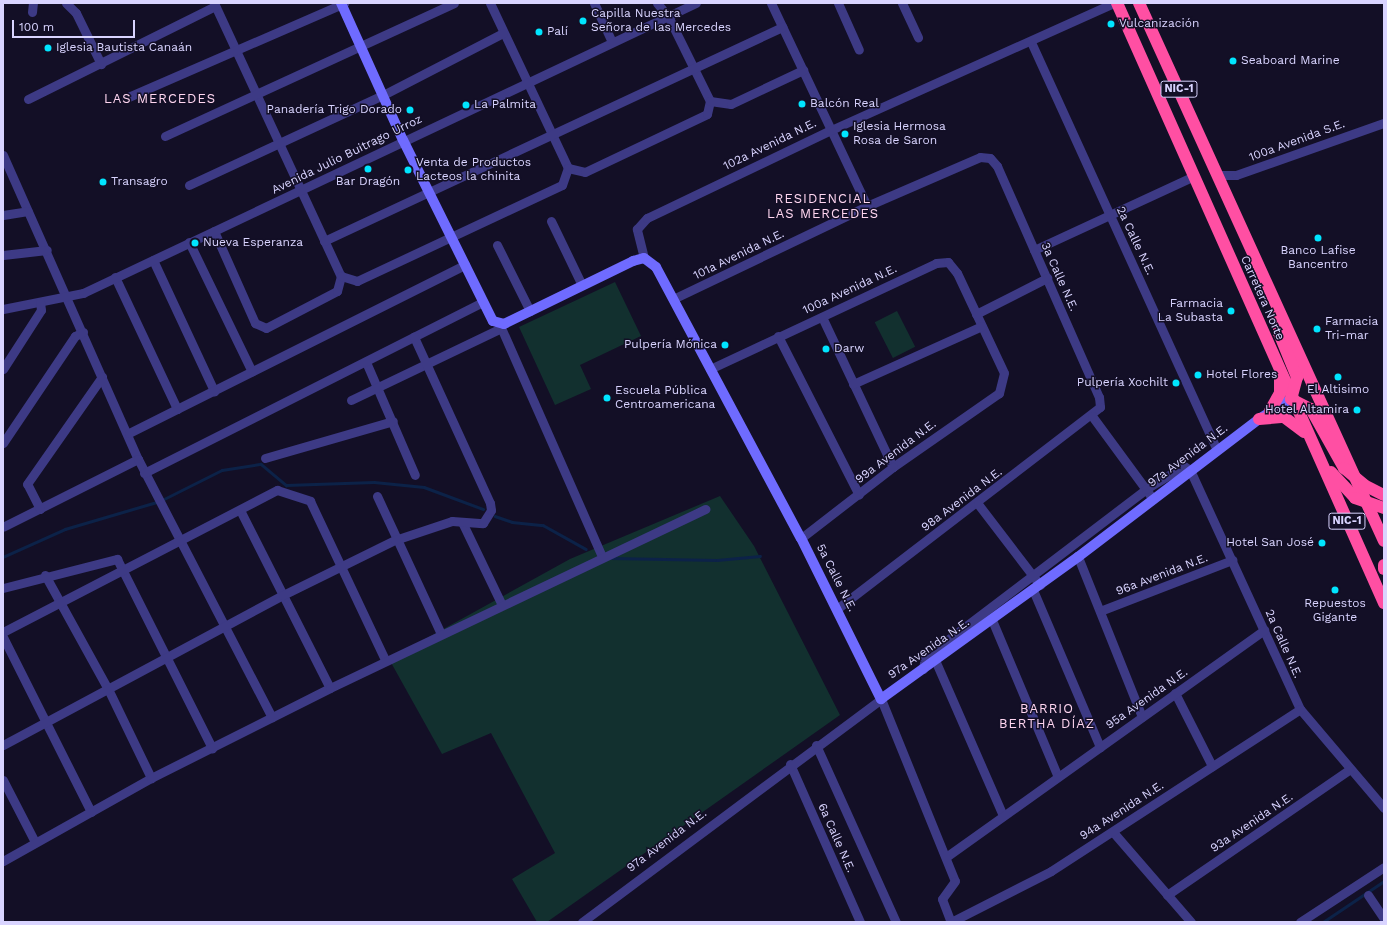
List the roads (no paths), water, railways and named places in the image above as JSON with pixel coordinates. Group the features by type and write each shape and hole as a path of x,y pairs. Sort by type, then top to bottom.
{"highway":[{"name":"Carretera Norte","path":"1117,3 1291,399 1384,603"},
{"name":"Carretera Norte","path":"1139,3 1218,175 1279,314 1384,541"},
{"path":"1279,314 1279,333 1297,377 1291,399 1310,409 1336,459 1355,478 1384,495"},
{"path":"1270,411 1280,393 1275,361"},
{"path":"1258,419 1289,419 1310,439 1341,486 1366,503 1384,508"}],"street":[{"path":"66,3 76,13 101,64"},
{"path":"126,98 342,3 360,49 450,238 493,321 499,326 602,557"},
{"path":"165,136 256,97 360,49 454,3"},
{"path":"341,276 357,281 562,185 568,168 490,3"},
{"path":"594,3 612,42"},
{"path":"568,168 585,172 707,114 710,101 668,16 657,3"},
{"name":"Avenida Julio Buitrago Urroz","path":"3,309 69,298 300,192 403,140 696,3"},
{"path":"770,3 867,206"},
{"path":"838,3 859,50"},
{"path":"902,3 918,37"},
{"name":"102a Avenida N.E.","path":"644,258 637,236 641,222 831,130 1031,42 1113,3"},
{"path":"28,99 101,64 215,4 300,192 341,276 337,291 260,328 214,231"},
{"path":"324,241 552,134 694,70 782,27"},
{"path":"189,185 383,95 503,33"},
{"name":"2a Calle N.E.","path":"1031,42 1218,450"},
{"path":"710,101 731,104 803,70"},
{"name":"100a Avenida S.E.","path":"1218,175 1236,175 1384,123"},
{"path":"3,155 8,176 28,211 47,250 154,494 272,717"},
{"name":"101a Avenida N.E.","path":"674,299 867,206 980,157 990,158"},
{"name":"3a Calle N.E.","path":"990,158 1047,278 1099,398 1100,407"},
{"path":"1034,250 1110,213 1194,176"},
{"path":"3,215 28,211"},
{"path":"551,221 582,285"},
{"path":"189,242 252,372"},
{"path":"497,245 530,311"},
{"path":"3,255 47,250"},
{"path":"351,400 427,365 499,326 582,285 644,258"},
{"name":"5a Calle N.E.","path":"644,258 656,267 674,299 801,538 881,699 946,857 955,884 942,899 951,922"},
{"path":"153,260 214,391"},
{"name":"100a Avenida N.E.","path":"710,369 936,263 948,262 957,274 976,314"},
{"path":"128,434 465,265"},
{"path":"115,277 177,409"},
{"path":"853,384 982,326 976,314 1047,278"},
{"path":"3,369 41,310 40,302"},
{"path":"144,473 483,302"},
{"path":"822,317 893,467"},
{"name":"99a Avenida N.E.","path":"801,538 859,495 893,467 999,393 1004,384 1004,373 982,326"},
{"path":"3,443 75,336 83,332"},
{"path":"778,336 859,495"},
{"path":"3,745 109,691 282,595 342,569 395,540 452,522 483,523 491,510 490,503 414,337"},
{"path":"366,362 379,386 415,475"},
{"path":"40,509 27,484 102,377"},
{"name":"97a Avenida N.E.","path":"582,922 790,764 1078,557 1258,419 1291,399"},
{"name":"98a Avenida N.E.","path":"837,609 978,504 1092,416 1100,407"},
{"path":"1092,416 1153,499"},
{"path":"265,458 393,421"},
{"path":"3,527 138,459"},
{"path":"923,669 925,657 1146,489 1176,468 1184,466 1190,470"},
{"name":"2a Calle N.E.","path":"1190,470 1300,709 1349,770 1384,808"},
{"path":"3,632 123,570 180,543 277,490 310,501 385,660"},
{"path":"377,496 395,540 441,634"},
{"path":"978,504 1033,575 1100,747"},
{"path":"3,860 151,778 385,660 706,509"},
{"path":"240,510 330,688"},
{"path":"462,522 502,605"},
{"path":"1078,557 1142,717"},
{"path":"3,588 45,575 117,559 212,748"},
{"name":"96a Avenida N.E.","path":"1100,611 1232,560"},
{"path":"45,575 109,691 151,778"},
{"path":"992,620 1058,777"},
{"name":"95a Avenida N.E.","path":"946,857 1264,630"},
{"path":"3,638 47,722 91,812"},
{"path":"935,660 1003,816"},
{"path":"1175,693 1212,766"},
{"name":"94a Avenida N.E.","path":"951,922 1051,871 1300,709"},
{"path":"816,745 896,922"},
{"name":"6a Calle N.E.","path":"790,764 860,922"},
{"name":"93a Avenida N.E.","path":"1167,895 1349,770"},
{"path":"3,780 35,842"},
{"path":"1113,832 1191,922"},
{"path":"1300,922 1384,867"},
{"path":"1368,895 1384,919"}],"waterway":[{"path":"162,500 222,470 261,464 286,485 374,482 424,487 483,509"},
{"path":"3,557 65,529 157,502"},
{"path":"495,516 512,522 543,525 586,549"},
{"path":"611,558 717,560 760,556"},
{"path":"1323,922 1384,881"}],"place":[{"name":"Capilla Nuestra Señora de las Mercedes","path":"583,21"},
{"name":"Vulcanización","path":"1111,24"},
{"name":"Palí","path":"539,32"},
{"name":"Iglesia Bautista Canaán","path":"48,48"},
{"name":"Seaboard Marine","path":"1233,61"},
{"name":"Balcón Real","path":"802,104"},
{"name":"La Palmita","path":"466,105"},
{"name":"Panadería Trigo Dorado","path":"410,110"},
{"name":"Iglesia Hermosa Rosa de Saron","path":"845,134"},
{"name":"Bar Dragón","path":"368,169"},
{"name":"Venta de Productos Lacteos la chinita","path":"408,170"},
{"name":"Transagro","path":"103,182"},
{"name":"Banco Lafise Bancentro","path":"1318,238"},
{"name":"Nueva Esperanza","path":"195,243"},
{"name":"Farmacia La Subasta","path":"1231,311"},
{"name":"Farmacia Tri-mar","path":"1317,329"},
{"name":"Pulpería Mónica","path":"725,345"},
{"name":"Darw","path":"826,349"},
{"name":"Hotel Flores","path":"1198,375"},
{"name":"El Altisimo","path":"1338,377"},
{"name":"Pulpería Xochilt","path":"1176,383"},
{"name":"Escuela Pública Centroamericana","path":"607,398"},
{"name":"Hotel Altamira","path":"1357,410"},
{"name":"Hotel San José","path":"1322,543"},
{"name":"Repuestos Gigante","path":"1335,590"}],"district":[{"name":"LAS MERCEDES","path":"160,99"},
{"name":"RESIDENCIAL LAS MERCEDES","path":"823,208"},
{"name":"BARRIO BERTHA DÍAZ","path":"1047,718"}]}
